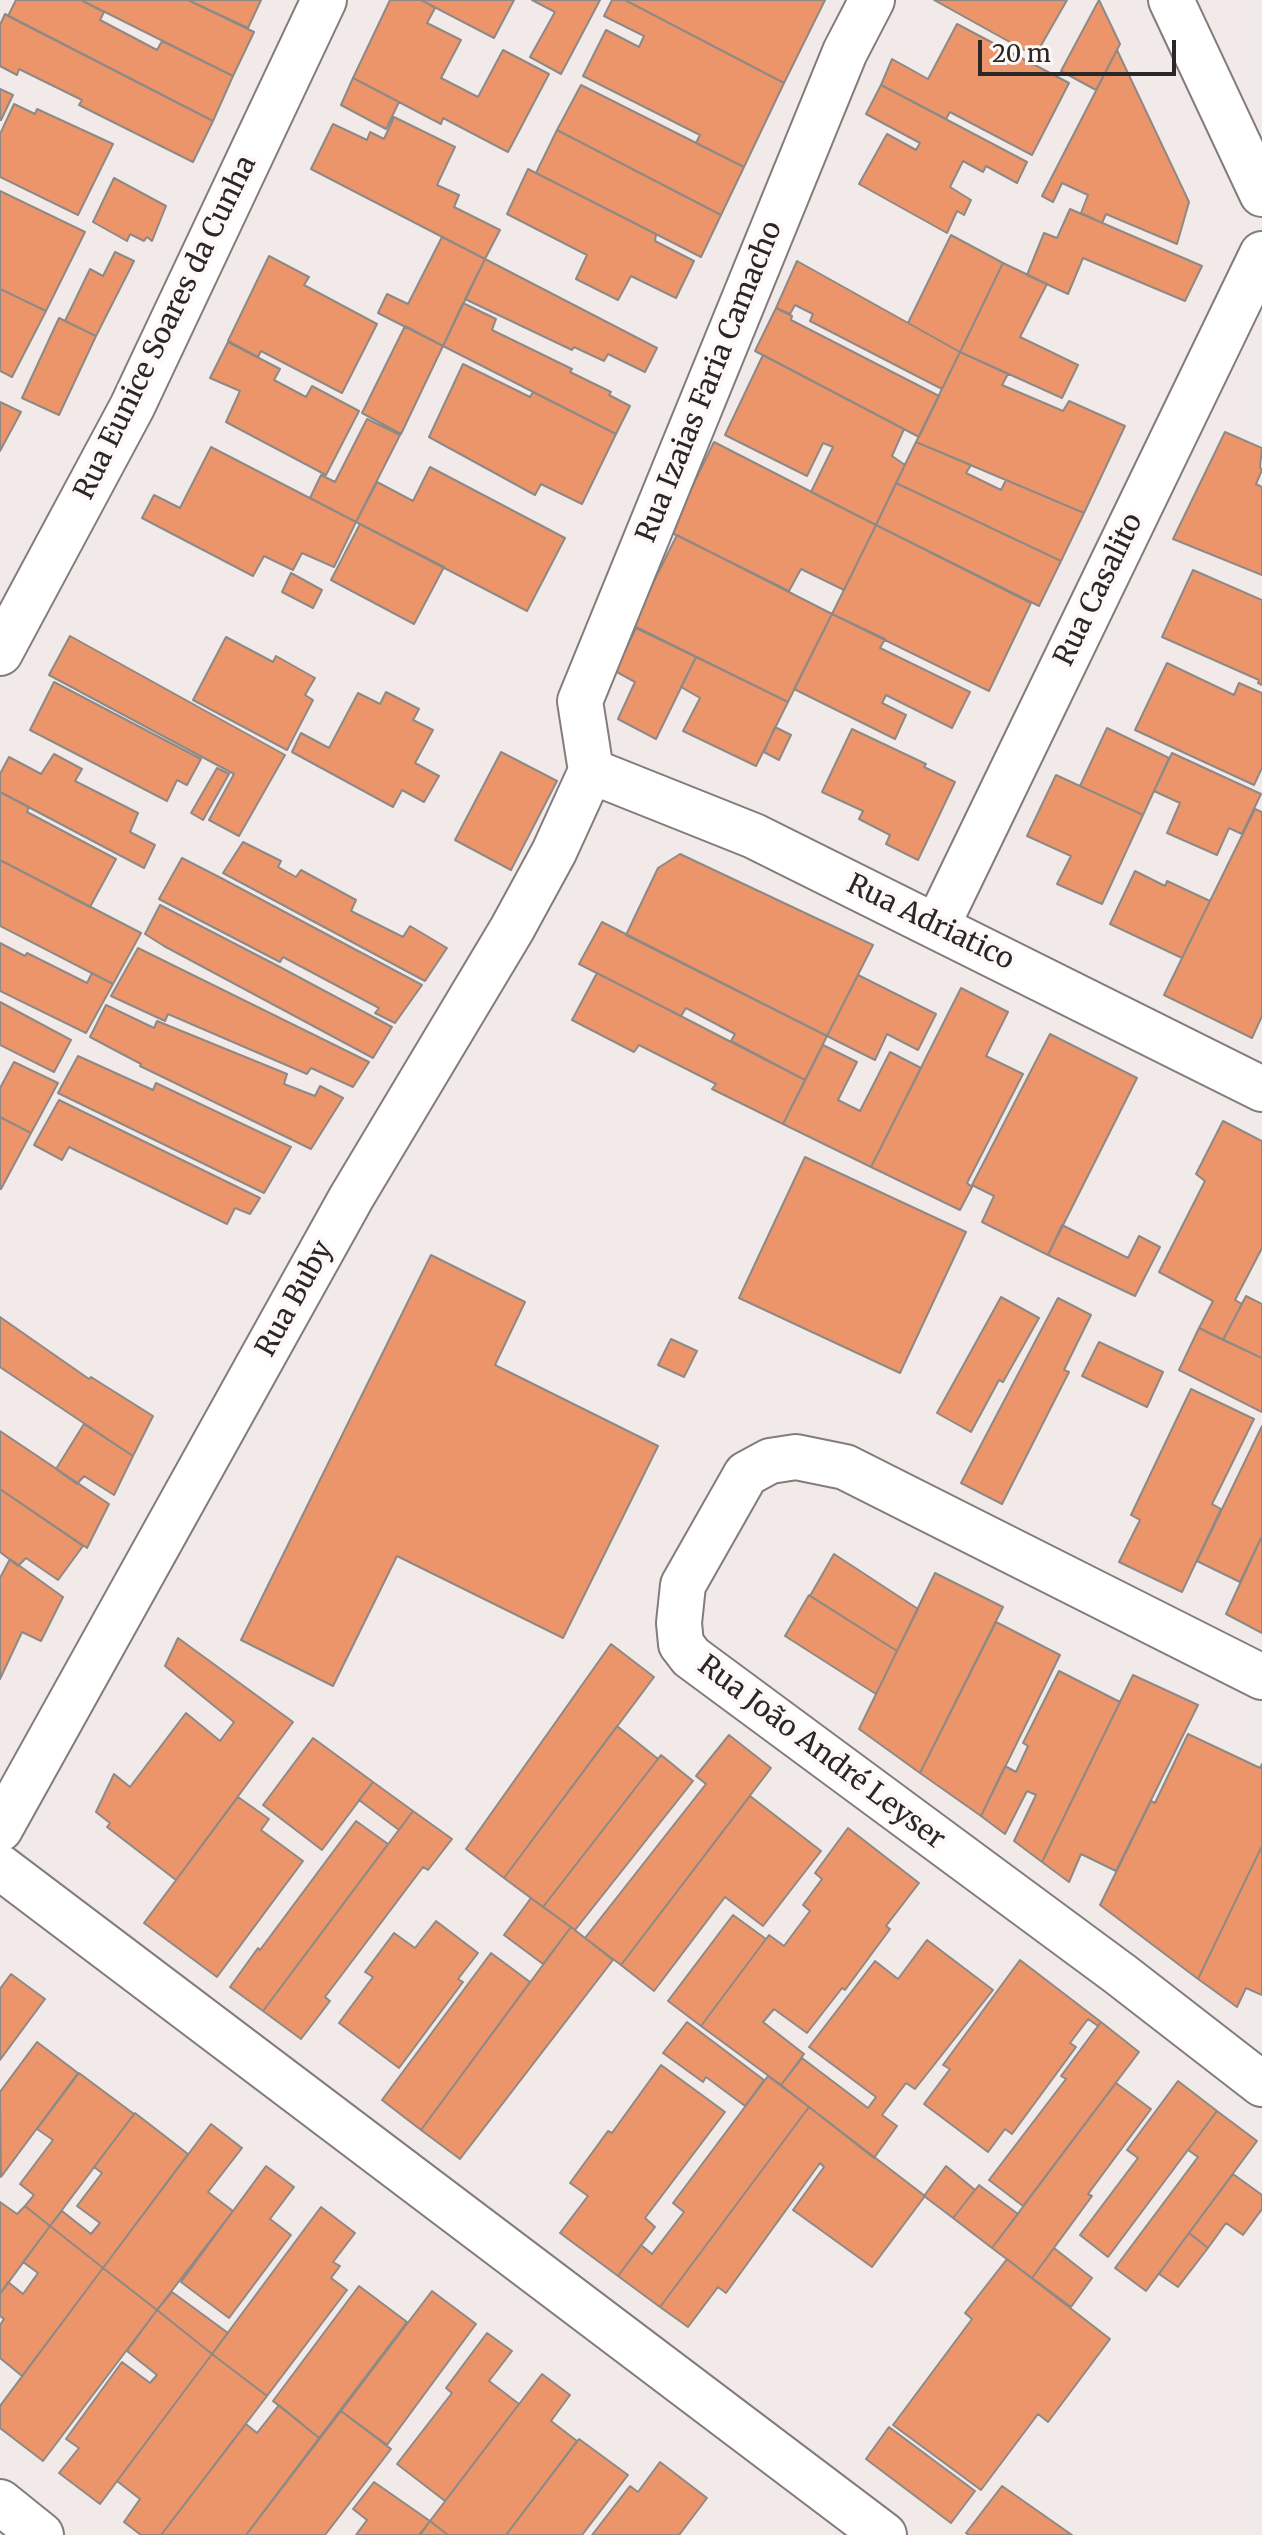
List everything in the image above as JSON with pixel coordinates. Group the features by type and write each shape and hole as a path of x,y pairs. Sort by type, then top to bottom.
{"street":[{"name":"Rua Eunice Soares da Cunha","path":"0,653 132,407 324,0"},
{"name":"Rua Izaias Faria Camacho","path":"591,771 580,701 845,52 872,0"},
{"path":"1171,0 1262,194"},
{"name":"Rua Casalito","path":"937,926 1262,254"},
{"name":"Rua Adriatico","path":"591,771 754,836 1262,1089"},
{"name":"Rua Buby","path":"0,1829 351,1198 512,929 554,852 591,771"},
{"name":"Rua João André Leyser","path":"1262,1677 845,1467 820,1460 796,1457 770,1461 746,1474 683,1585 679,1623 681,1644 691,1657 1120,1974 1262,2084"},
{"path":"0,1867 884,2535"},
{"path":"0,2502 41,2535"}],"building":[{"path":"16,0 81,0 104,12 100,20 157,50 162,41 233,76 213,121 8,16"},
{"path":"81,0 188,0 254,32 233,76"},
{"path":"188,0 261,0 248,28"},
{"path":"390,0 421,0 435,8 427,23 461,40 441,78 478,97 503,50 549,74 508,152 443,118 441,124 353,78"},
{"path":"421,0 514,0 494,38"},
{"path":"532,0 600,0 561,74 530,57 555,12"},
{"path":"612,0 625,0 784,83 744,167 696,143 700,135 583,76 606,30 639,47 644,36 604,16"},
{"path":"625,0 825,0 784,83"},
{"path":"934,0 1067,0 1035,56"},
{"path":"1099,0 1120,44 1096,90 1061,71"},
{"path":"5,14 213,121 193,162 79,105 82,100 19,69 17,75 0,66 0,25"},
{"path":"957,24 1069,83 1032,155 950,112 946,119 881,85 892,59 928,79"},
{"path":"1117,50 1189,202 1177,244 1106,214 1102,223 1081,213 1088,195 1062,183 1053,202 1042,196"},
{"path":"353,78 399,102 386,129 341,105"},
{"path":"581,85 744,167 721,215 557,130"},
{"path":"881,85 1027,162 1017,183 986,166 983,172 963,161 950,187 971,200 964,215 957,211 947,233 859,184 887,134 916,150 920,143 866,114"},
{"path":"0,89 13,95 1,120 0,120"},
{"path":"14,104 35,114 37,109 113,144 78,215 0,177 0,134"},
{"path":"394,117 455,147 437,185 459,195 454,207 500,230 485,259 311,169 333,124 367,140 370,132 384,139"},
{"path":"557,130 721,215 701,257 536,173"},
{"path":"528,169 656,234 655,241 694,261 676,298 631,276 618,300 576,279 587,255 507,214"},
{"path":"114,178 166,206 152,241 147,237 144,241 130,234 127,241 93,222"},
{"path":"0,191 85,232 46,311 0,289"},
{"path":"1070,209 1202,266 1185,301 1083,258 1068,294 1027,275 1044,233 1057,238"},
{"path":"951,235 1003,263 960,352 908,323"},
{"path":"442,237 485,259 443,346 378,313 387,294 408,304"},
{"path":"115,252 134,261 96,336 65,321 90,269 103,276"},
{"path":"269,256 309,277 304,285 377,324 342,393 261,351 258,357 228,341"},
{"path":"485,259 657,348 645,372 608,354 604,361 574,347 572,350 465,299"},
{"path":"797,261 960,352 942,389 810,321 813,314 795,305 790,314 776,308"},
{"path":"1003,263 1047,284 1020,337 1078,365 1062,398 960,352"},
{"path":"0,289 46,311 12,377 0,371"},
{"path":"463,303 496,319 492,330 572,369 570,372 611,392 609,395 630,406 616,434 443,346"},
{"path":"776,308 792,316 791,320 939,396 919,437 755,351"},
{"path":"59,318 96,336 59,415 22,398"},
{"path":"405,326 443,346 401,434 362,413"},
{"path":"228,342 280,369 274,380 306,397 312,386 359,411 326,475 226,422 240,391 210,378"},
{"path":"960,352 1008,374 1002,385 1063,411 1069,401 1125,426 1084,513 916,442"},
{"path":"763,355 904,429 892,456 905,465 876,525 811,492 833,447 823,443 807,476 725,435"},
{"path":"463,364 530,397 533,392 616,434 582,504 541,484 535,495 429,437"},
{"path":"0,402 21,412 0,451"},
{"path":"367,419 400,435 356,522 310,498 321,475 335,482"},
{"path":"1225,432 1262,448 1262,470 1256,484 1262,487 1262,575 1173,539"},
{"path":"714,442 876,525 844,590 801,569 789,591 670,532"},
{"path":"916,442 971,465 966,473 1001,490 1006,480 1084,513 1061,561 896,483"},
{"path":"211,447 356,522 334,567 302,553 293,570 264,556 253,576 142,518 154,495 180,508"},
{"path":"430,467 565,538 527,611 356,522 377,482 413,501"},
{"path":"896,483 1061,561 1039,606 876,525"},
{"path":"360,524 444,567 414,624 331,580"},
{"path":"876,525 1031,603 989,691 832,614"},
{"path":"677,535 832,614 788,702 632,625"},
{"path":"1193,570 1262,600 1262,685 1258,683 1259,680 1162,637"},
{"path":"291,573 322,590 313,608 282,592"},
{"path":"832,614 885,639 880,648 970,692 952,728 886,695 882,703 906,715 895,739 794,689"},
{"path":"636,628 696,657 656,739 618,719 635,682 615,671"},
{"path":"70,636 285,755 239,836 209,820 234,774 49,675"},
{"path":"226,637 273,662 276,656 315,678 305,695 313,700 287,750 193,700"},
{"path":"696,657 788,702 756,766 683,731 700,698 681,687"},
{"path":"1167,663 1234,695 1239,683 1262,693 1262,768 1254,785 1135,730"},
{"path":"54,682 201,759 187,785 177,780 167,801 30,730"},
{"path":"386,692 419,709 413,720 433,730 415,763 439,776 424,802 402,790 393,807 292,752 301,733 329,748 358,693 380,704"},
{"path":"775,727 791,735 779,760 764,752"},
{"path":"1107,728 1169,758 1143,815 1080,786"},
{"path":"852,729 926,764 924,767 955,782 918,860 886,844 890,835 859,819 863,811 822,792"},
{"path":"501,752 557,781 511,870 455,840"},
{"path":"1172,753 1261,794 1242,834 1229,828 1217,855 1167,833 1180,803 1154,791"},
{"path":"54,754 82,769 75,781 138,813 130,832 155,845 144,868 0,792 0,774 9,757 41,774"},
{"path":"217,768 229,774 203,820 191,813"},
{"path":"1056,775 1143,815 1102,904 1057,884 1071,856 1027,836"},
{"path":"0,792 29,807 27,812 116,859 90,907 0,860"},
{"path":"1255,809 1262,812 1262,1016 1252,1038 1164,995"},
{"path":"243,842 281,861 278,867 296,877 301,870 356,900 351,911 403,937 410,926 447,948 425,981 223,873"},
{"path":"680,854 873,945 827,1036 626,935 658,868"},
{"path":"182,858 422,985 395,1023 375,1013 379,1008 283,957 280,962 159,899"},
{"path":"0,860 141,933 113,984 0,926"},
{"path":"1135,871 1165,886 1167,881 1210,901 1182,958 1110,924"},
{"path":"160,905 392,1027 373,1058 145,934"},
{"path":"602,922 827,1036 805,1080 731,1041 735,1034 686,1008 681,1016 579,964"},
{"path":"0,943 87,983 92,973 113,984 86,1033 0,991"},
{"path":"138,948 369,1062 353,1087 311,1068 307,1074 168,1014 165,1021 111,996"},
{"path":"597,973 805,1080 783,1124 712,1089 716,1084 639,1045 634,1052 572,1020"},
{"path":"858,975 936,1014 918,1050 887,1034 875,1060 827,1036"},
{"path":"961,988 1008,1012 986,1056 1023,1074 967,1183 972,1187 960,1210 871,1167"},
{"path":"0,1002 71,1040 54,1072 0,1045"},
{"path":"106,1005 154,1028 157,1021 287,1074 284,1084 315,1096 320,1086 343,1098 311,1149 140,1066 90,1037"},
{"path":"1050,1034 1137,1078 1048,1255 982,1222 994,1196 972,1185"},
{"path":"823,1045 857,1062 838,1100 860,1111 890,1052 921,1068 871,1167 783,1124"},
{"path":"78,1056 153,1090 156,1083 291,1147 264,1193 58,1093"},
{"path":"14,1062 58,1083 31,1133 0,1117 0,1088"},
{"path":"59,1100 260,1198 250,1214 235,1208 227,1224 69,1147 62,1160 34,1145"},
{"path":"0,1117 31,1133 1,1189 0,1189"},
{"path":"1223,1121 1262,1141 1262,1248 1235,1300 1242,1304 1223,1340 1199,1328 1213,1301 1159,1272 1205,1181 1196,1174"},
{"path":"805,1157 966,1232 900,1373 739,1298"},
{"path":"1062,1225 1128,1258 1139,1236 1160,1247 1135,1296 1048,1255"},
{"path":"431,1255 525,1302 495,1365 658,1446 563,1638 397,1556 333,1686 241,1640"},
{"path":"1246,1296 1262,1304 1262,1358 1223,1340"},
{"path":"1001,1297 1039,1318 1003,1382 999,1380 971,1432 937,1413"},
{"path":"1058,1298 1091,1315 1064,1370 1069,1372 1002,1504 961,1483"},
{"path":"0,1317 89,1379 91,1377 153,1416 133,1456 0,1367"},
{"path":"1199,1328 1262,1358 1262,1412 1179,1370"},
{"path":"671,1339 697,1351 684,1377 658,1365"},
{"path":"1099,1342 1163,1372 1147,1407 1082,1376"},
{"path":"1191,1389 1254,1419 1212,1504 1221,1509 1182,1592 1119,1562 1140,1520 1131,1515"},
{"path":"84,1424 133,1456 114,1495 84,1476 77,1484 56,1469"},
{"path":"1262,1426 1262,1536 1240,1582 1197,1561"},
{"path":"0,1431 109,1504 87,1548 0,1489"},
{"path":"0,1489 83,1546 58,1580 26,1558 18,1566 0,1552"},
{"path":"1262,1536 1262,1633 1226,1614"},
{"path":"834,1554 918,1609 897,1651 810,1596"},
{"path":"10,1559 63,1597 41,1641 22,1632 0,1679 0,1578"},
{"path":"935,1573 1003,1607 920,1773 859,1729"},
{"path":"809,1595 897,1651 876,1694 785,1636"},
{"path":"996,1622 1060,1655 981,1816 920,1773"},
{"path":"178,1638 293,1722 176,1880 107,1827 110,1823 96,1812 114,1774 130,1787 186,1713 220,1741 234,1722 165,1666"},
{"path":"611,1644 654,1677 504,1878 466,1849"},
{"path":"1059,1671 1120,1702 1042,1862 1014,1841 1036,1795 1027,1791 1005,1834 981,1816 1005,1766 1016,1772 1028,1746 1023,1743"},
{"path":"1133,1675 1198,1705 1116,1871 1081,1854 1069,1882 1042,1862"},
{"path":"617,1726 658,1759 543,1907 504,1878"},
{"path":"1188,1734 1260,1768 1262,1764 1262,1846 1198,1979 1100,1905"},
{"path":"729,1735 771,1768 621,1965 585,1938 706,1784 696,1776"},
{"path":"313,1738 373,1782 322,1850 263,1805"},
{"path":"661,1755 693,1781 575,1930 543,1907"},
{"path":"373,1782 413,1811 399,1830 359,1800"},
{"path":"750,1796 821,1851 763,1926 725,1897 654,1991 621,1965"},
{"path":"238,1797 269,1819 261,1830 303,1861 217,1977 144,1923"},
{"path":"413,1811 452,1839 428,1870 423,1867 325,1997 330,2001 301,2039 263,2011"},
{"path":"356,1821 388,1844 263,2011 230,1987"},
{"path":"848,1828 919,1883 886,1926 890,1929 845,1990 842,1988 807,2033 774,2009 763,2022 804,2054 781,2085 701,2026 769,1935 784,1946 810,1911 803,1905 822,1879 815,1873"},
{"path":"1262,1846 1262,1995 1246,1988 1237,2007 1198,1979"},
{"path":"531,1898 571,1927 543,1964 504,1935"},
{"path":"733,1915 766,1939 701,2026 668,2001"},
{"path":"436,1921 478,1953 458,1979 463,1982 399,2068 339,2023 373,1977 365,1972 394,1933 415,1948"},
{"path":"571,1927 613,1960 460,2159 421,2130"},
{"path":"927,1940 993,1990 915,2089 906,2083 882,2115 897,2126 874,2158 781,2085 802,2058 868,2108 876,2097 809,2047 875,1961 898,1979"},
{"path":"491,1953 530,1982 421,2130 382,2100"},
{"path":"1020,1960 1101,2022 1098,2026 1088,2019 1070,2043 1076,2047 1012,2134 1005,2129 988,2152 924,2104 950,2069 943,2065"},
{"path":"11,1974 45,1999 0,2060 0,1989"},
{"path":"687,2022 764,2080 745,2106 706,2077 703,2082 663,2053"},
{"path":"1101,2022 1139,2052 1023,2206 989,2180 1066,2079 1061,2076"},
{"path":"37,2042 78,2073 1,2177 0,2092"},
{"path":"661,2065 725,2112 645,2218 655,2227 618,2276 560,2233 588,2196 570,2183 608,2131 612,2133"},
{"path":"79,2073 134,2114 50,2226 25,2206 34,2195 20,2184 53,2140 37,2129"},
{"path":"768,2076 809,2107 660,2307 618,2276 641,2245 652,2254 684,2212 673,2203"},
{"path":"1178,2081 1217,2111 1108,2257 1080,2235 1138,2158 1127,2150"},
{"path":"1116,2083 1151,2109 1088,2194 1092,2196 1032,2278 992,2248"},
{"path":"809,2107 925,2196 872,2267 793,2210 824,2167 820,2163 726,2293 718,2287 688,2327 660,2307"},
{"path":"1217,2111 1257,2141 1146,2291 1115,2268 1198,2157 1188,2150"},
{"path":"135,2113 188,2154 103,2268 50,2226 62,2211 91,2234 100,2223 77,2206 102,2173 94,2167"},
{"path":"211,2124 242,2148 208,2192 233,2211 157,2310 103,2268"},
{"path":"266,2166 294,2187 270,2219 291,2235 229,2318 181,2282"},
{"path":"946,2166 975,2190 953,2218 924,2196"},
{"path":"1233,2174 1262,2195 1262,2209 1243,2235 1226,2223 1208,2248 1189,2233"},
{"path":"979,2185 1018,2214 992,2248 953,2218"},
{"path":"0,2202 17,2214 25,2206 50,2226 0,2294"},
{"path":"321,2207 355,2233 333,2262 340,2266 331,2278 347,2290 267,2396 212,2354"},
{"path":"50,2226 103,2268 22,2376 0,2358 0,2325 4,2319 0,2316 0,2294 8,2282 23,2294 38,2273 23,2262"},
{"path":"1189,2233 1208,2248 1178,2287 1159,2274"},
{"path":"1054,2248 1092,2278 1071,2307 1032,2278"},
{"path":"1007,2259 1110,2339 1048,2422 1038,2414 981,2490 893,2425 972,2319 965,2313"},
{"path":"103,2268 157,2310 43,2461 0,2428 0,2406"},
{"path":"359,2286 407,2322 319,2438 273,2401"},
{"path":"432,2291 476,2324 387,2445 341,2411"},
{"path":"172,2292 228,2333 212,2354 157,2310"},
{"path":"157,2310 212,2354 100,2504 59,2473 79,2448 66,2439 122,2362 150,2383 157,2375 127,2351"},
{"path":"487,2333 512,2351 489,2381 519,2404 445,2501 397,2464 452,2393 446,2388"},
{"path":"212,2354 267,2396 161,2535 141,2535 124,2522 140,2499 117,2481"},
{"path":"542,2374 570,2395 551,2421 577,2441 506,2535 448,2535 430,2521"},
{"path":"279,2405 319,2438 246,2535 161,2535 246,2424 257,2433"},
{"path":"341,2411 391,2449 325,2535 246,2535"},
{"path":"889,2427 975,2491 951,2523 866,2459"},
{"path":"579,2439 628,2475 582,2535 506,2535"},
{"path":"660,2462 707,2498 679,2535 592,2535 630,2486 638,2492"},
{"path":"374,2482 430,2521 419,2535 356,2535 367,2520 353,2509"},
{"path":"1002,2486 1072,2535 966,2533"},
{"path":"430,2521 448,2535 420,2535"}]}
